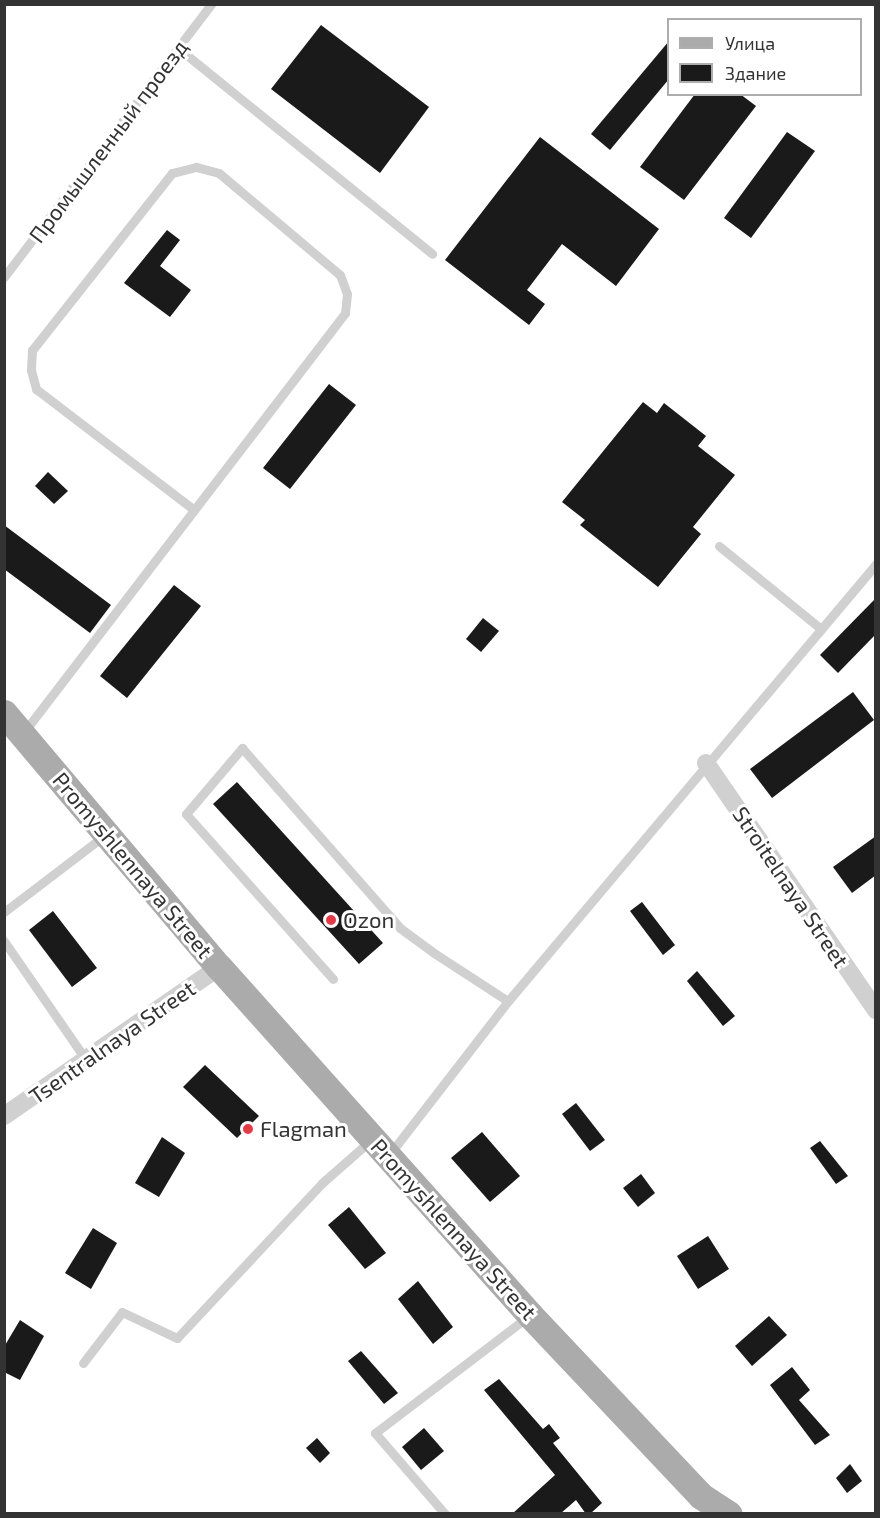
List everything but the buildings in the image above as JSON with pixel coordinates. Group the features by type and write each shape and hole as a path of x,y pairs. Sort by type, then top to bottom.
{"main road":[{"name":"Promyshlennaya Street","path":"4,713 219,967 530,1315 701,1496 729,1514"}],"street":[{"name":"Stroitelnaya Street","path":"706,763 876,1010"},
{"name":"Tsentralnaya Street","path":"4,1116 219,967"}],"lane":[{"name":"Промышленный проезд","path":"4,277 211,4"},
{"path":"178,48 432,254"},
{"path":"22,734 194,510 345,313 347,294 340,275 219,173 196,167 172,173 32,350 31,370 36,389 194,510"},
{"path":"719,546 821,629"},
{"path":"83,1363 122,1312 177,1338 322,1183 381,1146 508,1001 706,763 876,564"},
{"path":"333,979 186,814 242,748 400,928 508,1001"},
{"path":"4,912 106,834"},
{"path":"4,941 86,1060"},
{"path":"445,1514 375,1433 530,1315"}],"place":[{"name":"Ozon","path":"331,920"},
{"name":"Flagman","path":"248,1129"}]}
